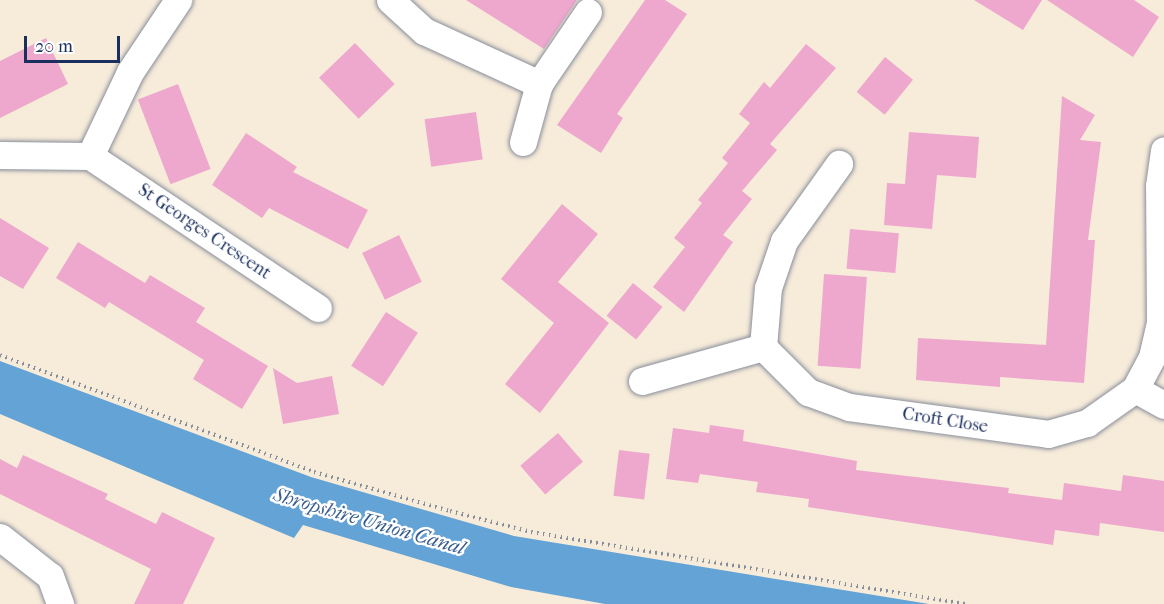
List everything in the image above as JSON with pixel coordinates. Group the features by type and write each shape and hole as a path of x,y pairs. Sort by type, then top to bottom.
{"street":[{"path":"0,155 90,156 130,72 178,0"},
{"path":"390,0 424,31 539,84"},
{"path":"523,142 539,84 588,12"},
{"path":"1164,150 1159,186 1160,321 1152,357 1135,389 1164,405"},
{"name":"St Georges Crescent","path":"90,156 318,308"},
{"path":"642,381 763,347 768,288 784,241 839,164"},
{"name":"Croft Close","path":"763,347 808,392 849,407 985,428 1048,434 1069,430 1135,389"},
{"path":"0,537 50,576 60,604"}],"path":[{"path":"0,355 314,472 450,511 531,531 968,604"}],"water":[{"name":"Shropshire Union Canal","path":"0,361 311,477 514,536 929,604 605,604 511,587 303,525 294,538 0,414"}],"building":[{"path":"466,0 577,0 544,49"},
{"path":"645,0 665,0 687,14 617,114 623,118 601,153 557,125"},
{"path":"974,0 1042,0 1023,30"},
{"path":"1047,0 1134,0 1159,17 1133,57"},
{"path":"46,38 68,84 0,118 0,61"},
{"path":"355,43 395,84 359,119 319,78"},
{"path":"806,44 836,68 770,144 777,150 742,191 752,199 723,235 733,242 684,312 653,287 685,247 674,238 702,203 698,200 728,163 722,158 750,123 739,114 764,82 770,88"},
{"path":"885,57 913,80 885,115 857,92"},
{"path":"178,84 211,169 170,184 138,99"},
{"path":"1062,96 1095,115 1080,140 1101,142 1088,240 1095,240 1084,383 1000,377 1000,387 916,380 918,338 1046,345"},
{"path":"476,112 483,160 431,167 425,119"},
{"path":"909,132 979,137 976,178 937,175 932,229 884,225 887,183 905,184"},
{"path":"246,133 297,167 293,172 368,210 348,249 269,208 262,218 212,185"},
{"path":"562,204 598,234 558,282 609,323 540,413 505,384 554,323 501,279"},
{"path":"0,218 49,248 23,289 0,276"},
{"path":"850,229 899,233 895,273 847,269"},
{"path":"399,235 422,282 385,300 362,253"},
{"path":"78,242 145,283 150,275 205,308 196,322 268,366 242,409 193,379 204,360 109,302 105,308 56,278"},
{"path":"824,274 867,277 860,369 818,366"},
{"path":"633,283 663,307 636,340 607,316"},
{"path":"386,312 418,333 383,386 351,366"},
{"path":"273,368 297,383 332,376 339,414 283,424"},
{"path":"710,425 744,430 743,441 857,461 856,470 1009,488 1008,493 1062,500 1064,483 1121,491 1123,475 1164,481 1164,532 1100,523 1099,536 1055,530 1053,545 808,507 809,499 756,492 758,482 700,474 698,483 666,479 673,428 709,433"},
{"path":"558,433 583,462 545,494 520,466"},
{"path":"619,450 650,454 644,499 613,496"},
{"path":"23,455 108,494 105,499 156,524 162,512 215,538 183,604 134,604 151,569 0,494 0,459 17,468"}]}
